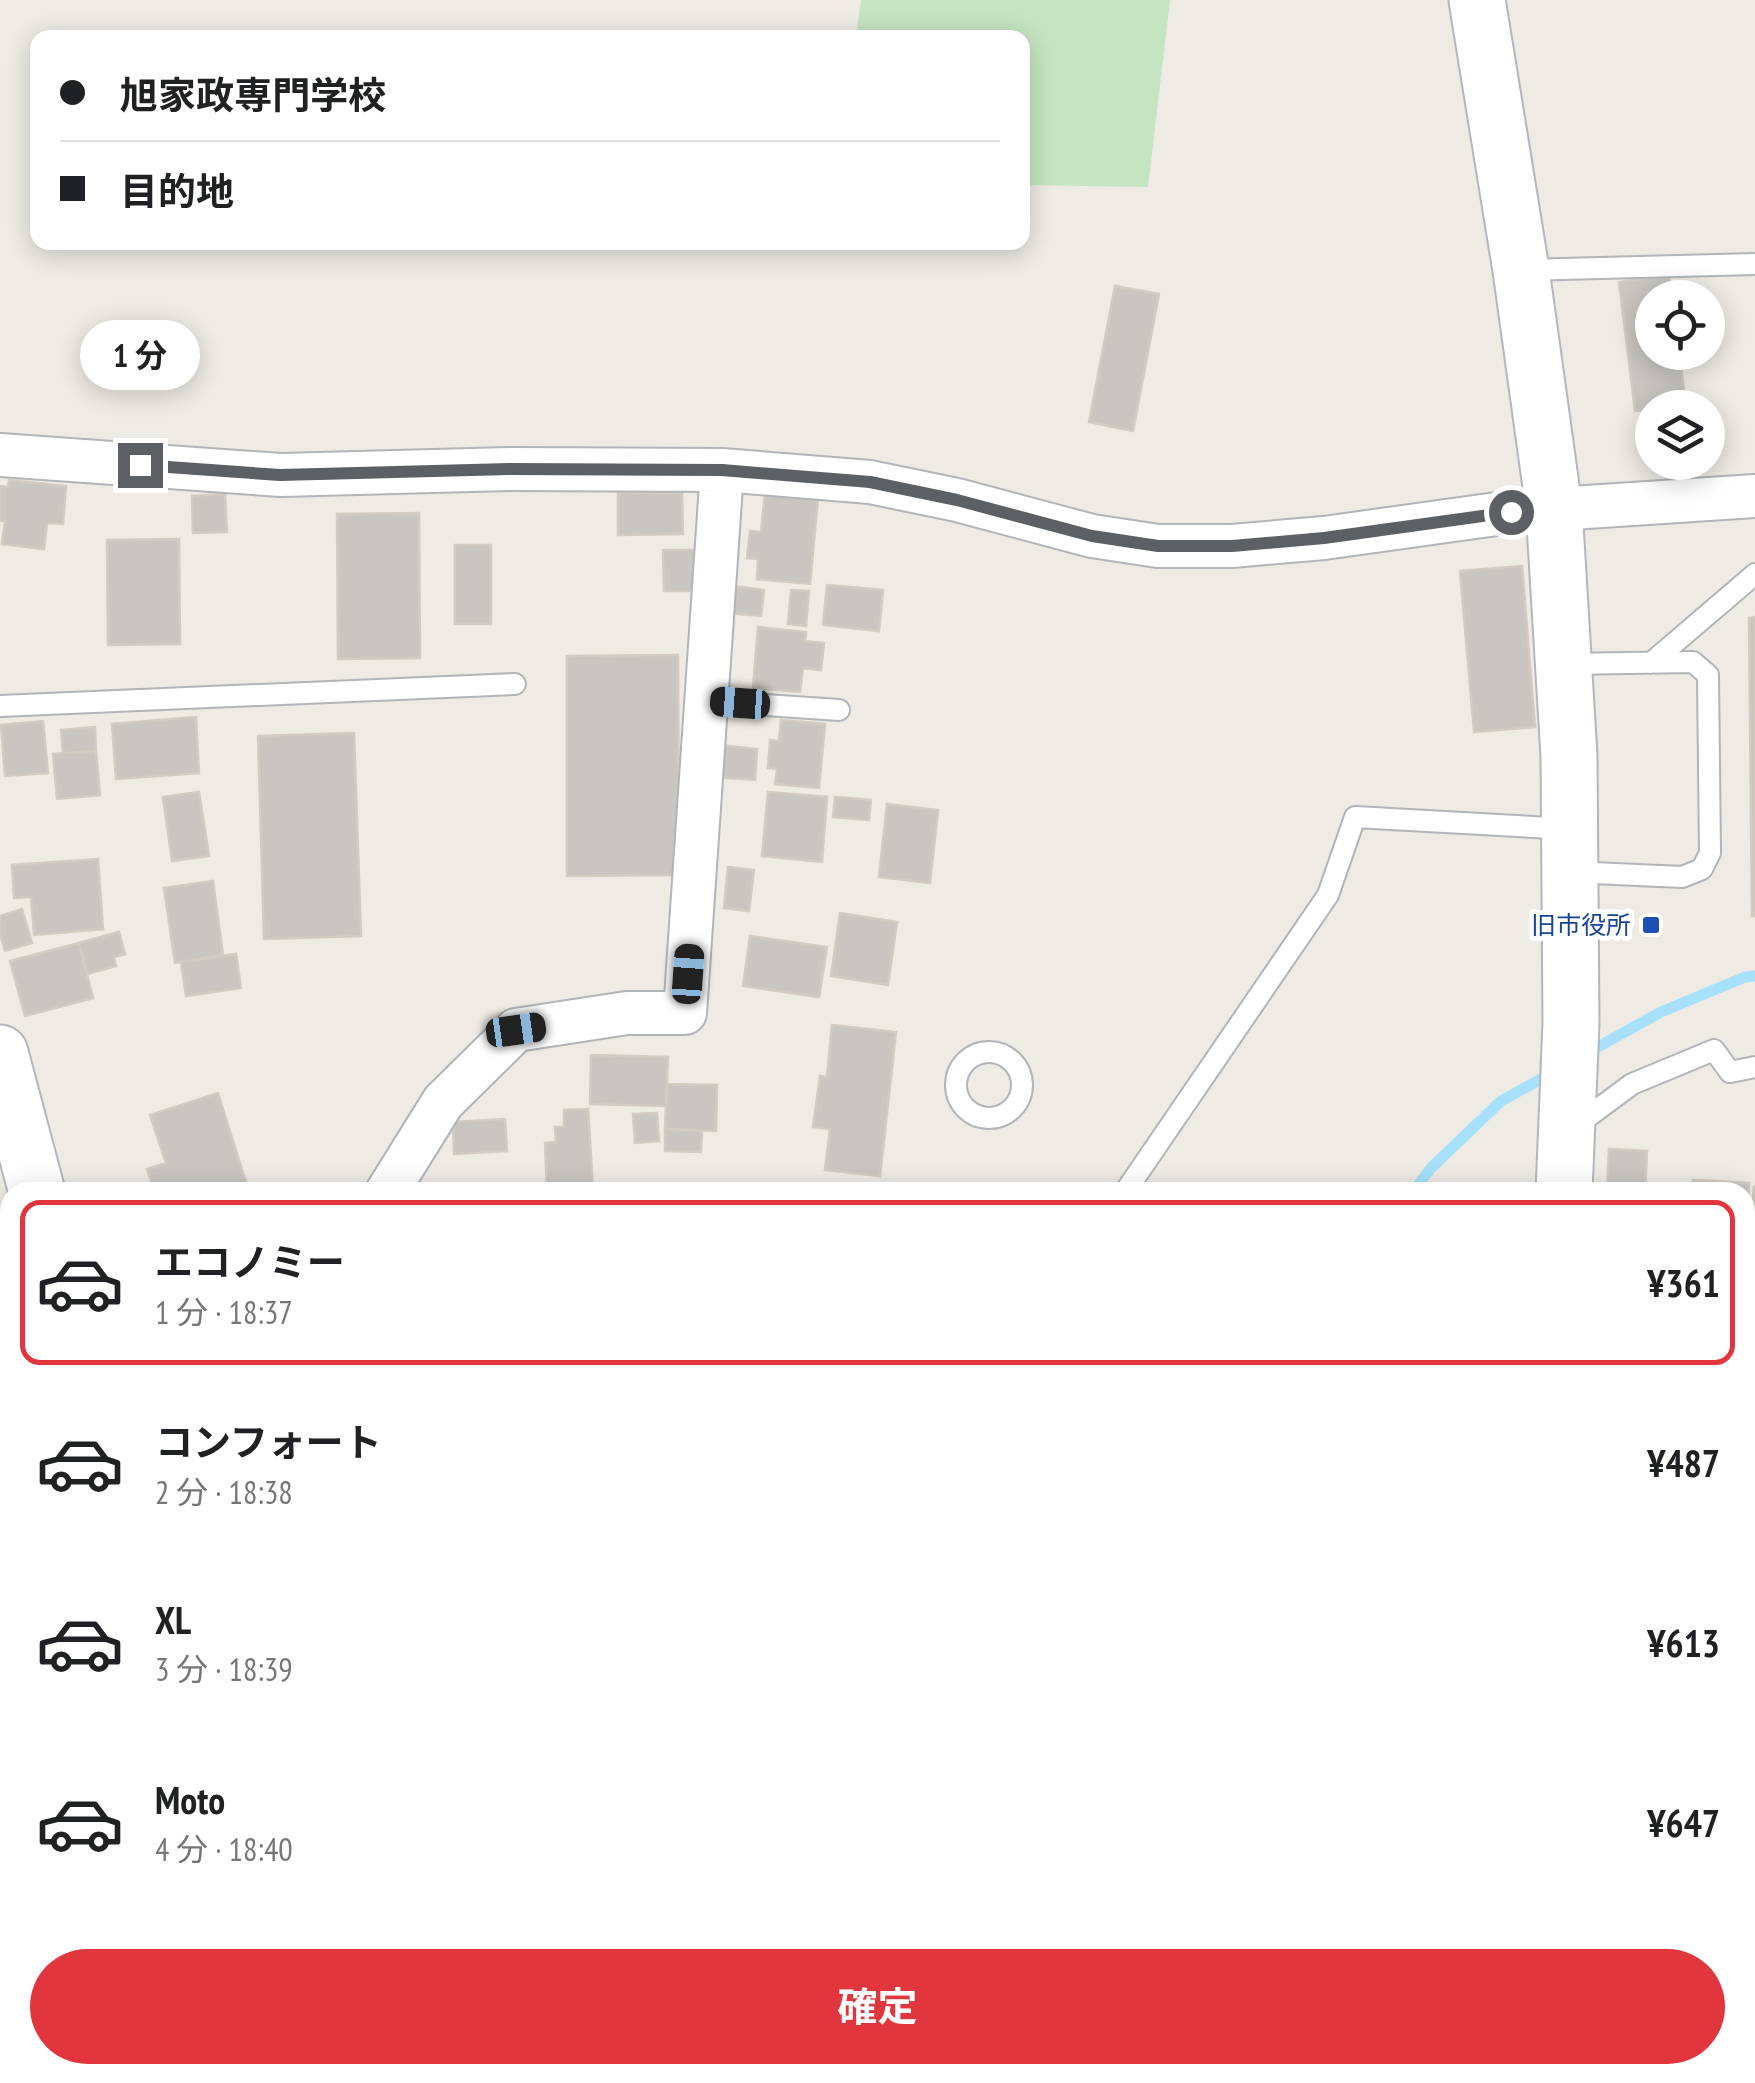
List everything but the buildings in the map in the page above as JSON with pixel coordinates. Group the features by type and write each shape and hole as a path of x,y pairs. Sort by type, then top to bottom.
{"street":[{"path":"1477,0 1554,508 1570,851 1571,1023 1564,1182"},
{"path":"0,455 280,475 510,469 722,470 870,482 957,500 1092,536 1158,546 1232,546 1554,508 1755,496"},
{"path":"393,1182 443,1102 516,1030 627,1013 686,1012 722,470"},
{"path":"0,1053 34,1182"}],"lane":[{"path":"1520,270 1755,264"},
{"path":"1651,663 1755,574"},
{"path":"1132,1182 1328,896 1355,817 1570,851 1682,876 1702,869 1710,853 1708,674 1693,662 1564,664"},
{"path":"0,706 515,684"},
{"path":"706,701 838,710"},
{"path":"1567,1117 1632,1084 1714,1050 1730,1072 1755,1066"}],"green space":[{"path":"861,0 1170,0 1148,187 1030,185 1030,30 857,30"}],"waterway":[{"path":"1587,1053 1661,1012 1755,976"},
{"path":"1420,1182 1501,1101 1554,1072"}],"place":[{"name":"旧市役所","path":"1651,925"}],"route":[{"path":"140,465 280,475 510,469 722,470 870,482 957,500 1092,536 1158,546 1232,546 1324,538 1511,512"}]}
